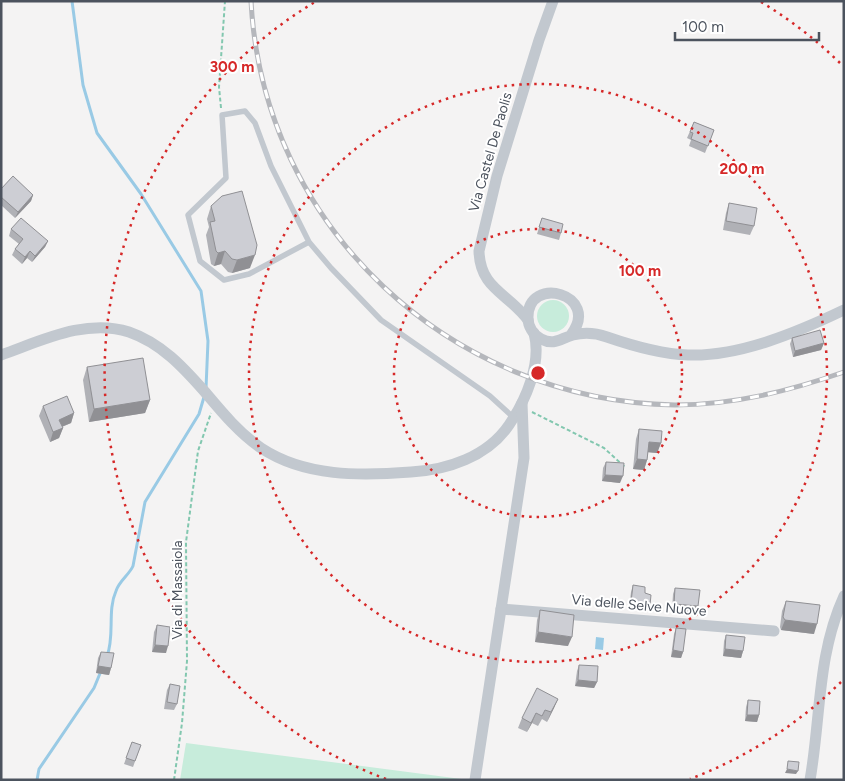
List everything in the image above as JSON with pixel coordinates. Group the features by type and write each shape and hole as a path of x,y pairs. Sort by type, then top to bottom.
{"street":[{"name":"Via Castel De Paolis","path":"528,320 489,283 479,262 479,251 497,176 553,1"},
{"path":"475,780 524,453 523,405 536,360 537,346 528,320 529,309 536,299 541,295 555,292 568,297 576,308 578,322 571,335"},
{"path":"511,302 525,303 536,299"},
{"path":"536,360 555,342 571,335 587,333 670,354 716,354 794,332 844,310"},
{"path":"578,322 601,335"},
{"path":"1,355 68,333 94,328 115,329 134,334 160,347 177,361 248,438 275,456 308,468 352,474 422,471 451,465 488,446 504,432 523,405"},
{"path":"534,333 547,342 555,342"},
{"path":"810,780 828,638 833,620 844,596"},
{"name":"Via delle Selve Nuove","path":"501,609 774,631"}],"lane":[{"path":"309,242 249,274 224,280 200,262 188,215 226,178 222,115 245,111 255,124 271,166 309,242 381,320 490,396 514,418"}],"path":[{"path":"222,115 219,87 225,1"},
{"name":"Via di Massaiola","path":"174,780 182,723 187,661 186,542 198,451 214,403"},
{"path":"523,405 604,448 626,468"}],"green space":[{"path":"553,300 559,301 564,305 568,310 568,322 564,327 559,331 553,332 547,331 542,327 538,322 537,316 538,310 542,305 547,301"},
{"path":"186,743 469,780 180,780"}],"water":[{"path":"596,637 604,638 603,650 595,649"}],"building":[{"path":"694,122 714,130 708,146 691,139 693,133 690,132"},
{"path":"13,176 33,195 18,212 1,197 1,189"},
{"path":"242,191 257,245 255,255 237,260 232,259 225,251 218,253 216,251 210,222 215,221 211,206 222,196"},
{"path":"729,203 757,208 754,226 726,221"},
{"path":"21,218 48,241 35,256 30,251 25,257 15,249 23,239 11,229"},
{"path":"542,218 563,224 561,233 539,227"},
{"path":"820,330 824,343 795,351 792,338"},
{"path":"143,358 150,400 94,409 87,367"},
{"path":"67,396 74,413 59,420 63,428 53,432 43,406"},
{"path":"639,429 662,431 661,443 649,442 647,460 637,459"},
{"path":"606,462 624,463 623,476 605,475"},
{"path":"633,585 645,587 645,593 651,595 650,605 631,602"},
{"path":"675,588 700,590 698,606 674,604"},
{"path":"786,601 820,605 817,624 785,620 783,617"},
{"path":"540,610 574,615 572,637 538,632"},
{"path":"157,625 170,627 168,646 155,645"},
{"path":"676,628 686,629 683,652 673,650"},
{"path":"726,635 745,637 743,651 725,649"},
{"path":"101,652 114,653 111,668 98,666"},
{"path":"579,665 598,666 597,682 578,680"},
{"path":"170,684 180,686 177,704 167,702"},
{"path":"537,688 558,699 551,712 545,710 542,716 536,713 531,723 522,718"},
{"path":"748,700 760,701 759,715 747,715"},
{"path":"132,742 141,745 135,761 126,758"},
{"path":"788,761 799,762 798,771 787,769"}],"waterway":[{"path":"72,1 83,85 97,133 141,194 201,291 208,341 206,388"},
{"path":"107,656 111,640 113,599 117,587 133,566 145,502 199,414 204,397"},
{"path":"37,780 39,769 94,688 101,671"}],"railway":[{"path":"251,1 263,83 291,159 331,228 384,287 446,335 516,372 593,396 675,405 719,403 761,396 844,372"}]}
